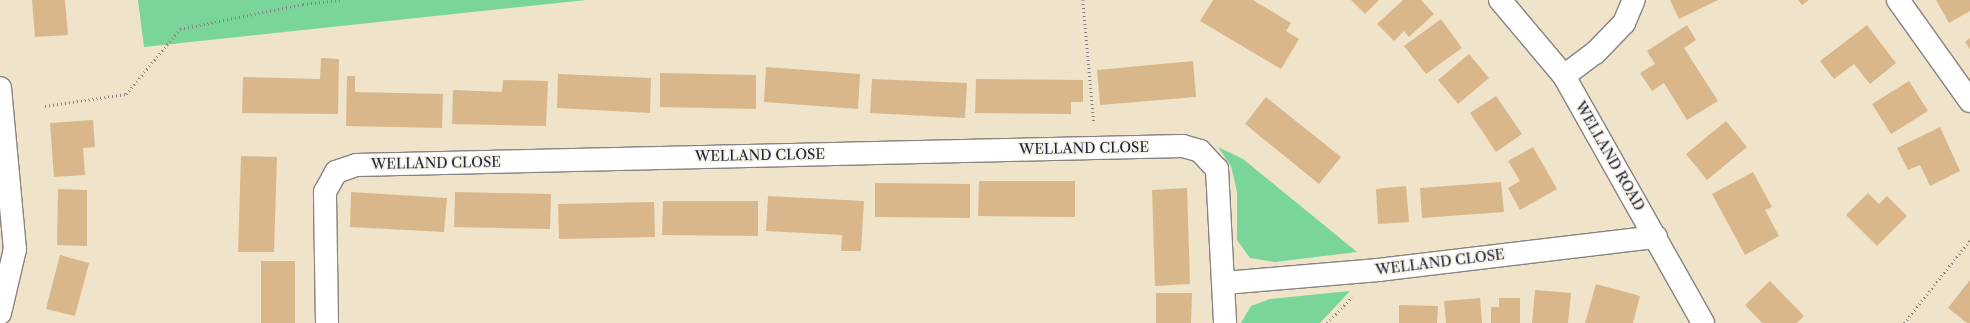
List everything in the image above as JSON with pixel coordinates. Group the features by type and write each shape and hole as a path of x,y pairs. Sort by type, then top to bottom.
{"street":[{"name":"WELLAND ROAD","path":"1500,0 1564,76 1703,323"},
{"path":"1564,76 1595,53 1624,23 1634,0"},
{"path":"1898,0 1970,101"},
{"path":"0,88 15,248 0,314"},
{"name":"WELLAND CLOSE","path":"327,323 325,192 336,172 356,165 1183,146 1200,151 1217,169 1225,323"},
{"name":"WELLAND CLOSE","path":"1224,283 1378,270 1656,238"}],"path":[{"path":"45,106 126,94 180,29 303,4 340,0"},
{"path":"1084,0 1096,147"},
{"path":"1904,323 1970,240"}],"green space":[{"path":"138,0 586,0 144,47"},
{"path":"1218,147 1243,159 1357,252 1275,262 1250,258 1237,240 1237,192 1231,166"},
{"path":"1350,291 1320,323 1241,323 1251,306 1270,299"}],"building":[{"path":"32,0 65,0 68,35 35,37"},
{"path":"1213,0 1253,0 1291,23 1286,31 1299,39 1281,69 1200,21"},
{"path":"1351,0 1379,0 1365,14"},
{"path":"1403,0 1421,0 1434,14 1409,37 1404,31 1394,41 1377,24"},
{"path":"1670,0 1718,0 1679,19"},
{"path":"1798,0 1809,0 1802,5"},
{"path":"1936,0 1970,0 1970,11 1949,23"},
{"path":"1441,19 1462,48 1426,74 1404,46"},
{"path":"1687,25 1696,40 1684,48 1718,101 1687,120 1664,83 1652,91 1640,73 1655,64 1647,51"},
{"path":"1867,25 1896,63 1870,84 1854,64 1834,79 1820,61"},
{"path":"1970,38 1970,49 1965,42"},
{"path":"1469,54 1489,78 1458,104 1438,80"},
{"path":"321,58 339,59 338,114 242,113 243,77 320,79"},
{"path":"1193,61 1196,97 1100,105 1097,70"},
{"path":"766,67 860,74 858,109 764,102"},
{"path":"660,73 756,75 756,109 660,107"},
{"path":"558,74 651,78 650,113 557,108"},
{"path":"347,76 355,76 355,92 443,94 442,128 346,126"},
{"path":"872,79 967,83 965,118 870,113"},
{"path":"976,79 1083,80 1083,102 1071,102 1071,114 975,113"},
{"path":"503,80 548,81 546,126 452,124 453,90 502,92"},
{"path":"1909,81 1928,111 1891,134 1872,104"},
{"path":"1496,96 1522,134 1496,152 1470,113"},
{"path":"1266,97 1341,157 1319,184 1245,124"},
{"path":"93,120 95,147 83,148 85,175 54,177 50,123"},
{"path":"1726,121 1747,147 1707,180 1686,154"},
{"path":"1940,127 1960,171 1930,186 1920,165 1908,170 1897,148"},
{"path":"1533,147 1557,189 1520,210 1508,188 1520,181 1508,161"},
{"path":"241,156 277,157 274,252 238,252"},
{"path":"1753,172 1772,207 1765,210 1779,236 1745,255 1712,194"},
{"path":"979,181 1075,181 1075,217 978,216"},
{"path":"1501,182 1504,212 1422,218 1420,188"},
{"path":"875,183 970,184 970,218 875,217"},
{"path":"1406,186 1409,222 1378,224 1376,189"},
{"path":"1187,188 1190,284 1155,286 1152,190"},
{"path":"58,189 87,190 87,246 57,245"},
{"path":"351,192 447,198 444,232 350,227"},
{"path":"455,192 551,194 550,229 454,227"},
{"path":"1868,193 1879,204 1887,196 1907,216 1877,246 1846,215"},
{"path":"768,196 864,201 861,251 841,251 842,235 766,231"},
{"path":"663,201 758,201 758,236 662,235"},
{"path":"654,202 655,237 559,239 558,204"},
{"path":"60,255 89,263 75,316 46,309"},
{"path":"261,261 295,261 295,323 261,323"},
{"path":"1970,280 1970,323 1967,323 1948,308"},
{"path":"1770,281 1804,316 1797,323 1762,323 1745,305"},
{"path":"1596,284 1640,296 1633,323 1585,323"},
{"path":"1535,290 1571,293 1568,323 1532,323"},
{"path":"1156,293 1192,293 1191,323 1156,323"},
{"path":"1480,298 1482,323 1446,323 1444,301"},
{"path":"1499,298 1520,298 1520,323 1491,323 1491,307 1499,307"},
{"path":"1399,305 1438,306 1437,323 1399,323"}]}
